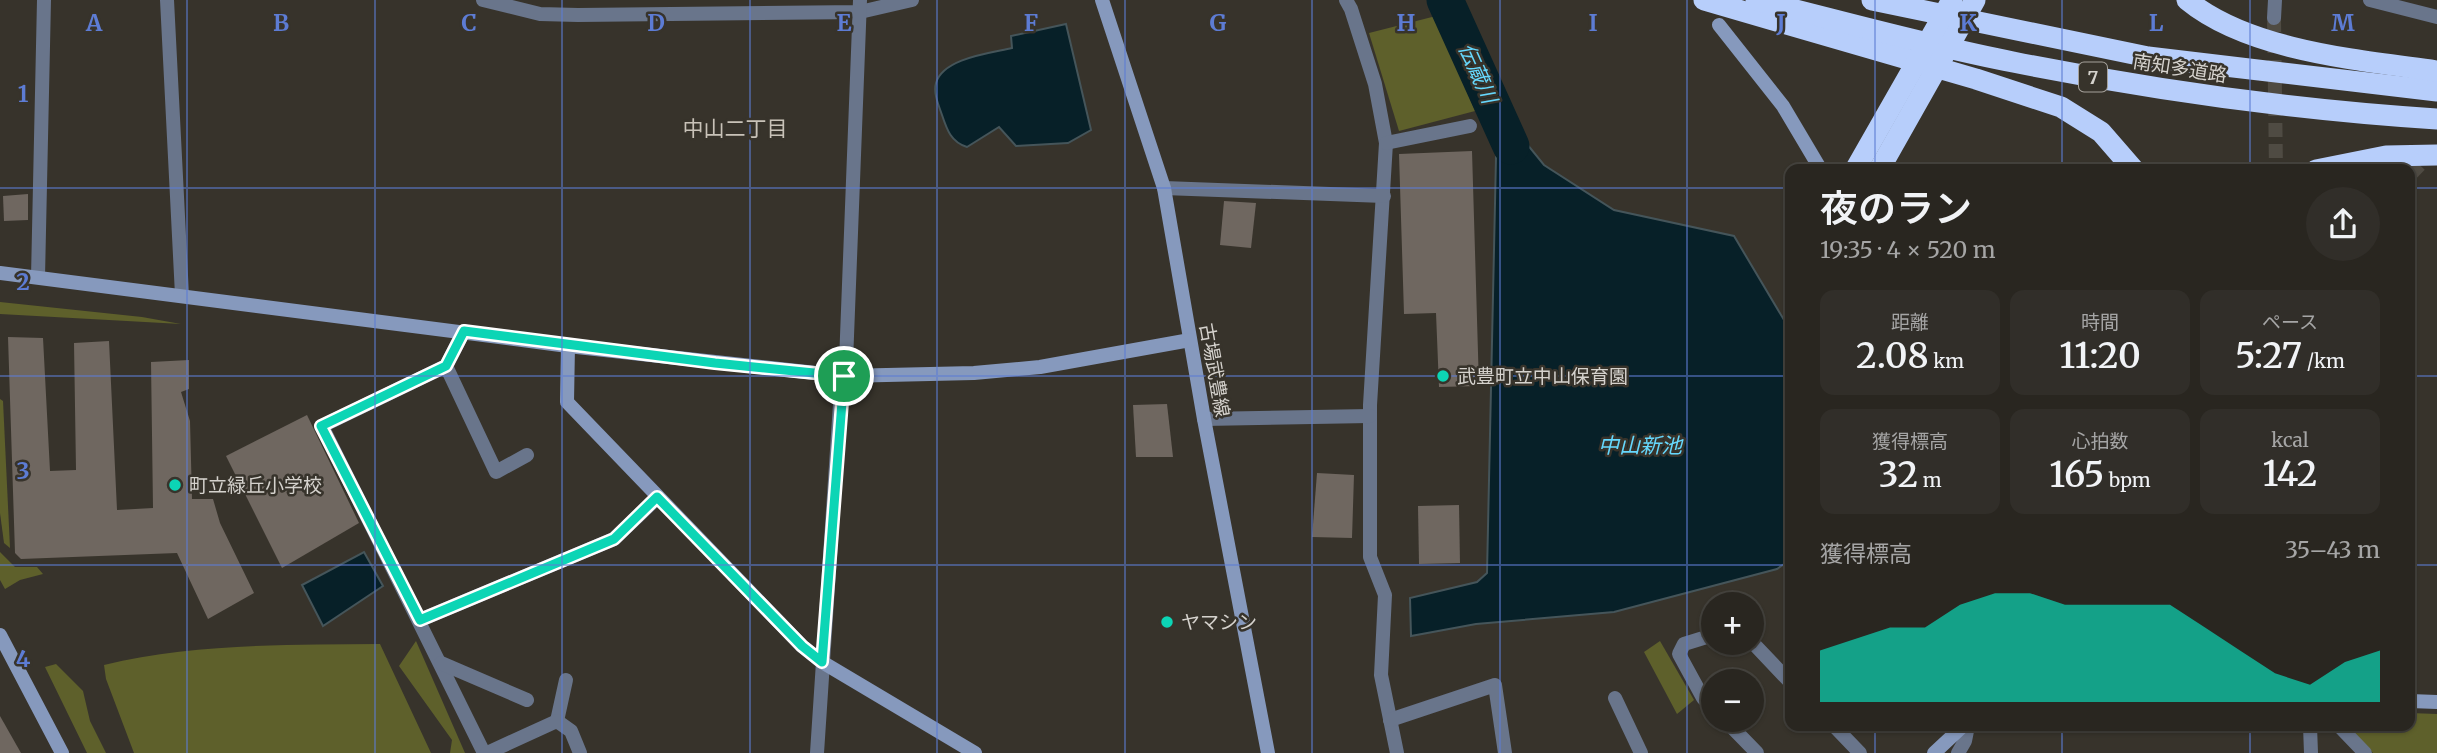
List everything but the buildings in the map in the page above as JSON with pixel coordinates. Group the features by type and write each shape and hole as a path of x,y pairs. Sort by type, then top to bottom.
{"highway":[{"path":"1704,0 2043,100 2101,132 2129,164"},
{"name":"南知多道路","path":"1756,0 2010,61 2102,78 2326,112 2437,119"},
{"name":"南知多道路","path":"1872,0 2148,57 2437,91"},
{"path":"1858,164 1952,0"},
{"path":"1882,164 1975,0"},
{"path":"2187,0 2221,21 2291,46 2437,71"},
{"path":"2346,164 2386,156 2437,155"}],"street":[{"path":"38,277 44,0"},
{"path":"167,0 181,295"},
{"path":"483,0 540,14 578,15 860,6 912,0"},
{"name":"古場武豊線","path":"1102,0 1164,188 1189,341 1268,753"},
{"path":"1346,0 1375,84 1386,143 1370,416 1370,557 1385,596 1381,675 1397,753"},
{"path":"2274,18 2275,0"},
{"path":"2370,0 2437,17"},
{"path":"817,753 844,376 860,6"},
{"path":"1719,25 1783,106 1817,164"},
{"path":"1386,143 1470,126"},
{"path":"1164,188 1384,195"},
{"path":"0,273 568,346 844,376 974,373 1040,367 1189,341"},
{"path":"464,331 446,366 321,426 486,753 557,721"},
{"path":"568,346 567,402 802,646 822,662 975,753"},
{"path":"446,366 496,472 527,456"},
{"path":"1204,419 1370,416"},
{"path":"420,620 614,539 657,497"},
{"path":"0,635 5,656 62,753"},
{"path":"1701,639 1684,644 1679,654 1701,694"},
{"path":"1764,655 1785,677"},
{"path":"441,663 527,700"},
{"path":"557,721 566,680"},
{"path":"1390,720 1495,685 1505,753"},
{"path":"1615,698 1641,753"},
{"path":"2415,701 2437,702"},
{"path":"557,721 571,732 580,753"},
{"path":"1839,731 1860,753"},
{"path":"1934,753 1960,731"},
{"path":"1958,753 1965,741 1966,731"},
{"path":"2311,731 2311,753"},
{"path":"2344,731 2365,753"},
{"path":"1737,732 1757,753"}],"green space":[{"path":"1436,16 1475,111 1399,131 1369,33"},
{"path":"0,302 142,317 181,324 0,314"},
{"path":"0,399 3,401 10,548 4,543 0,513"},
{"path":"0,552 15,567 37,567 43,574 20,580 5,589 0,580"},
{"path":"416,641 465,753 450,753 452,740 399,666"},
{"path":"1660,641 1694,700 1677,714 1644,652"},
{"path":"380,644 431,753 134,753 106,679 104,665 206,649"},
{"path":"56,664 83,691 90,721 106,753 87,753 45,667"},
{"path":"2415,713 2437,714 2437,753 2373,753 2352,731 2415,731"}],"water":[{"path":"1066,24 1091,130 1068,143 1016,146 999,127 967,147 953,139 936,95 935,87 940,75 958,62 1012,48 1011,36"},
{"name":"中山新池","path":"1522,138 1544,165 1614,210 1734,236 1785,322 1785,563 1777,569 1614,612 1476,624 1411,636 1410,598 1477,582 1487,573 1496,157"},
{"path":"364,552 383,586 323,626 302,585"}],"waterway":[{"name":"伝蔵川","path":"1445,0 1511,146"}],"tunnel":[{"path":"2274,18 2276,164"},
{"path":"2415,170 2431,153"}],"place":[{"name":"武豊町立中山保育園","path":"1443,376"},
{"name":"町立緑丘小学校","path":"175,485"},
{"name":"ヤマシン","path":"1167,622"}],"district":[{"name":"中山二丁目","path":"735,128"}],"route":[{"path":"464,331 568,346 844,376 822,662 802,646 657,497 614,539 420,620 321,426 446,366 464,331"}]}
